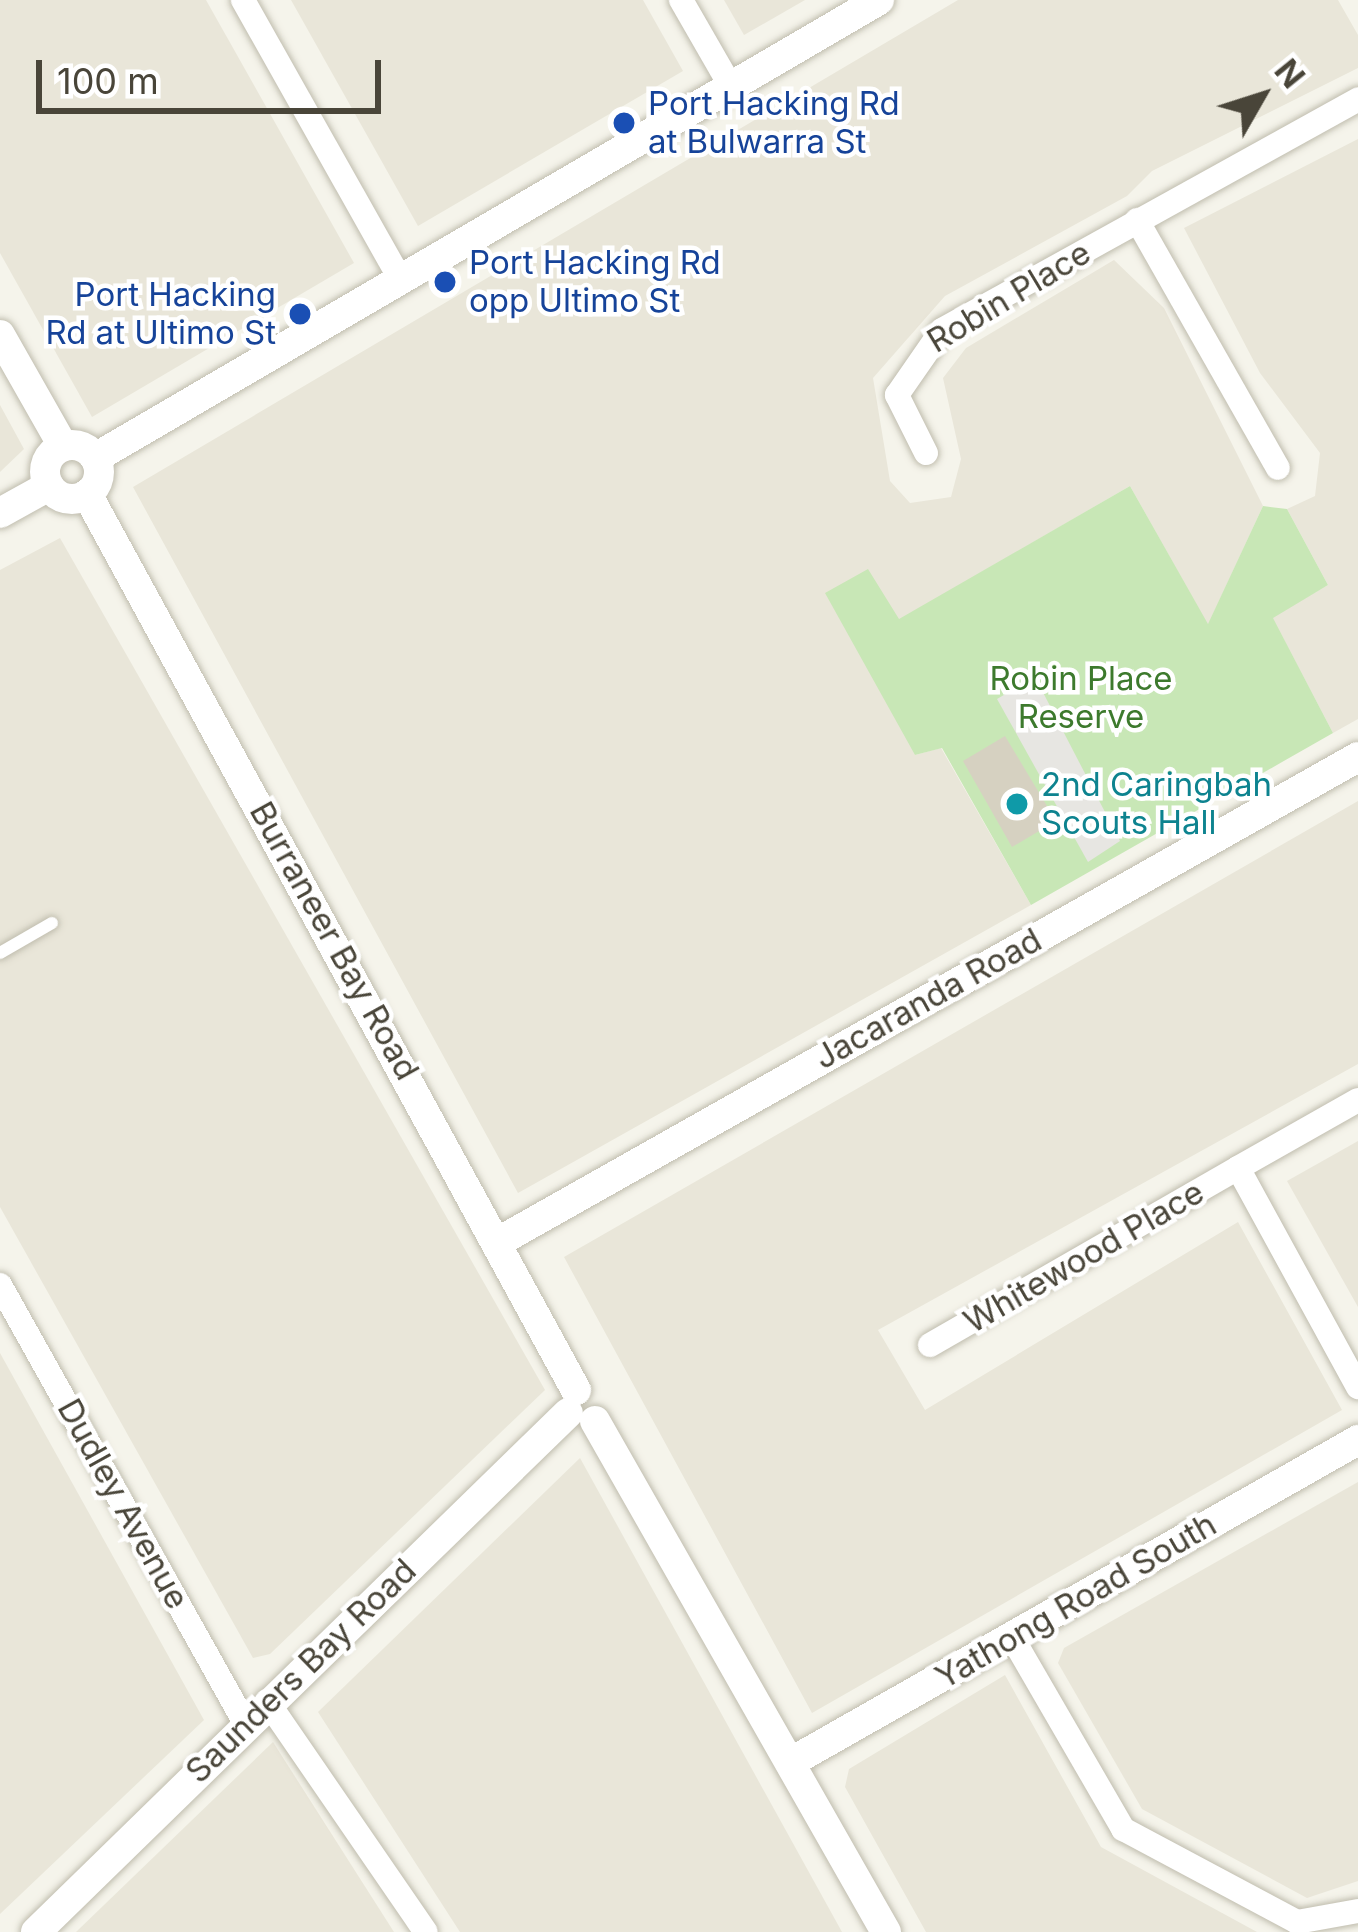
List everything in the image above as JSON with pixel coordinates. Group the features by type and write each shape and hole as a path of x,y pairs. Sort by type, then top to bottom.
{"street":[{"path":"242,0 400,279"},
{"path":"681,0 731,87"},
{"path":"0,514 49,486 87,494 95,458 879,0"},
{"name":"Robin Place","path":"926,453 898,412 918,350 1137,220 1358,99"},
{"path":"1137,220 1278,468"},
{"path":"0,335 62,446 95,458"},
{"path":"49,486 46,463 62,446"},
{"name":"Burraneer Bay Road","path":"87,494 499,1242 580,1408 793,1761 886,1932"},
{"name":"Jacaranda Road","path":"499,1242 1358,758"},
{"name":"Whitewood Place","path":"930,1345 1358,1100"},
{"name":"Whitewood Place","path":"1238,1168 1358,1388"},
{"name":"Dudley Avenue","path":"0,1285 256,1712 426,1932"},
{"name":"Saunders Bay Road","path":"37,1932 256,1712 580,1408"},
{"name":"Yathong Road South","path":"793,1761 1358,1440"},
{"path":"1013,1639 1123,1829 1297,1922 1358,1911"}],"lane":[{"path":"0,953 52,923"}],"shaded area":[{"path":"0,0 206,0 354,263 92,417 0,253"},
{"path":"291,0 643,0 683,71 418,226"},
{"path":"724,0 805,0 744,35"},
{"path":"958,0 1338,0 1358,35 1358,68 1152,171 1127,196 945,296 873,378 890,481 910,503 951,497 961,459 943,378 966,348 1114,260 1164,308 1263,506 1208,625 1130,486 899,620 915,755 941,748 1031,905 518,1193 133,487"},
{"path":"1358,139 1358,719 1333,733 1272,617 1328,585 1287,509 1315,496 1320,453 1260,373 1184,228"},
{"path":"0,405 24,449 0,472"},
{"path":"60,538 545,1390 270,1654 253,1658 0,1207 0,570"},
{"path":"1035,677 1120,841 1088,862 997,699"},
{"path":"1358,801 1358,1064 878,1330 925,1410 1238,1222 1342,1410 812,1713 564,1257"},
{"path":"1358,1141 1358,1307 1287,1181"},
{"path":"0,1353 204,1720 0,1914"},
{"path":"580,1458 842,1932 460,1932 318,1712"},
{"path":"1358,1482 1358,1881 1307,1898 1142,1809 1058,1663 1064,1648"},
{"path":"1005,1675 1101,1847 1257,1932 926,1932 845,1787 849,1769"},
{"path":"273,1742 394,1932 76,1932"}],"green space":[{"name":"Robin Place Reserve","path":"1130,486 1208,624 1263,506 1287,509 1328,585 1273,618 1333,733 1031,905 942,748 915,755 825,593 868,569 899,619"}],"building":[{"name":"2nd Caringbah Scouts Hall","path":"1005,736 1056,821 1012,847 963,761"}],"place":[{"name":"Port Hacking Rd at Bulwarra St","path":"624,123"},
{"name":"Port Hacking Rd opp Ultimo St","path":"445,282"},
{"name":"Port Hacking Rd at Ultimo St","path":"300,314"},
{"name":"2nd Caringbah Scouts Hall","path":"1017,804"}]}
